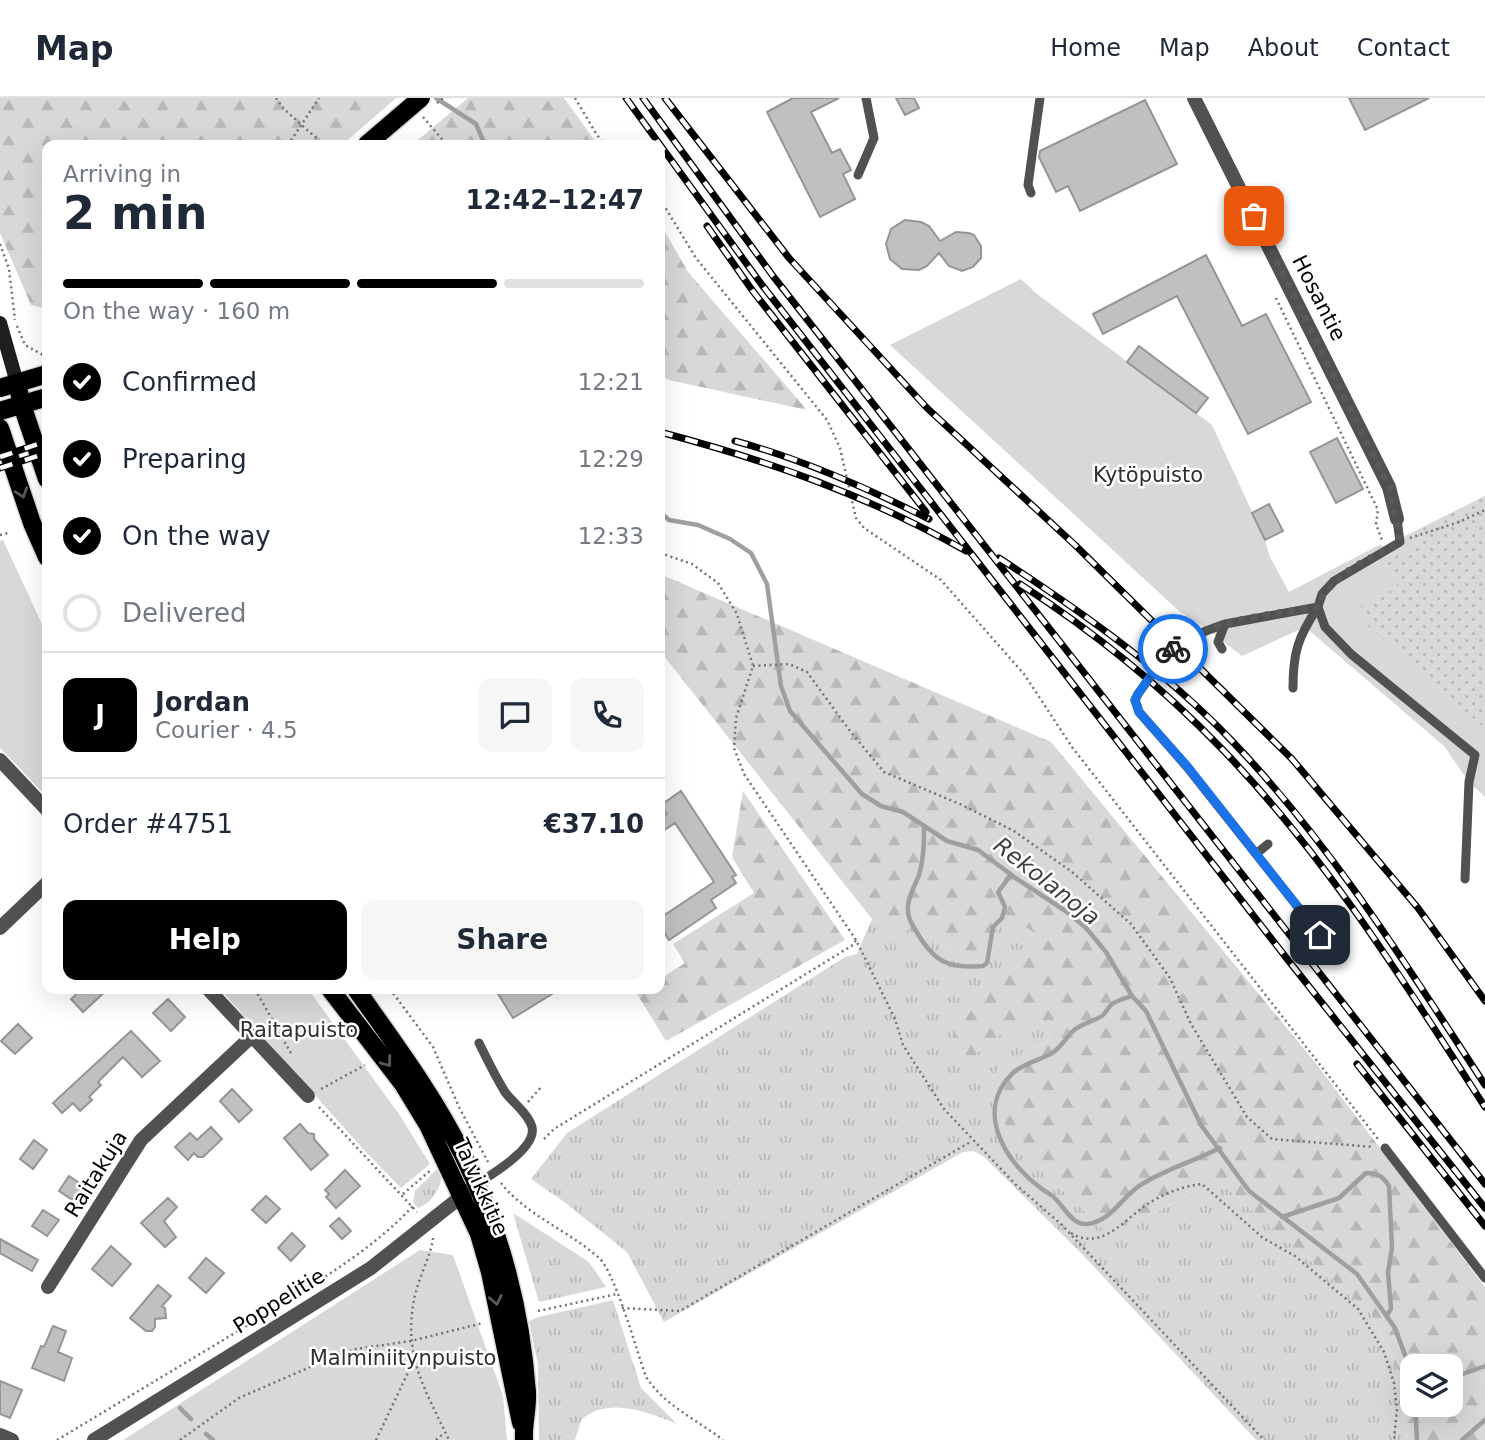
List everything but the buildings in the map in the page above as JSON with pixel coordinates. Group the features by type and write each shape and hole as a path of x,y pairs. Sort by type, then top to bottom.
{"main road":[{"path":"372,140 421,98"},
{"path":"0,323 8,386 22,405 42,464"},
{"path":"8,386 42,376"},
{"path":"0,411 42,399"},
{"path":"0,428 42,545"},
{"name":"Talvikkitie","path":"334,994 403,1084 428,1125 479,1234 490,1272 524,1436"},
{"name":"Talvikkitie","path":"360,994 419,1079 477,1184 505,1261 516,1303 528,1395 524,1436"}],"street":[{"name":"Hosantie","path":"1194,98 1389,487 1396,519"},
{"path":"0,760 42,805"},
{"path":"0,928 42,888"},
{"path":"213,994 309,1096"},
{"name":"Raitakuja","path":"48,1287 141,1140 253,1035"},
{"name":"Poppelitie","path":"93,1440 371,1268 477,1184"},
{"path":"0,1435 12,1440"}],"lane":[{"path":"858,175 874,138 866,98"},
{"path":"1031,193 1028,185 1040,98"},
{"path":"1293,688 1293,659 1305,626 1318,607 1322,594 1334,580 1400,542 1396,519"},
{"path":"1318,607 1225,624 1197,634 1177,645 1164,657 1135,700 1139,712 1187,766 1320,935"},
{"path":"1318,607 1325,627 1351,654 1475,755 1469,782 1465,879"},
{"path":"1222,649 1218,642 1225,624"},
{"path":"1256,853 1268,844"},
{"path":"477,1184 523,1150 531,1138 532,1126 522,1110 506,1094 479,1043"},
{"path":"1385,1148 1485,1278"}],"path":[{"path":"276,98 284,109 319,140"},
{"path":"292,140 319,98"},
{"path":"575,98 601,140"},
{"path":"423,117 443,140"},
{"path":"665,207 696,258 827,420 840,448 856,518 864,528 941,580 1024,674 1072,747 1385,1148"},
{"path":"0,244 9,269 15,320 25,345 42,353"},
{"path":"1275,295 1378,510 1377,524 1385,551"},
{"path":"1400,542 1485,510"},
{"path":"0,535 8,533"},
{"path":"665,555 692,564 718,583 737,614 753,666 736,718 734,748 744,774 856,940 895,1019 903,1045 944,1109 1015,1184 1068,1232 1264,1440"},
{"path":"753,666 789,664 807,672 884,772 962,805 1014,831 1072,872 1131,924 1171,978 1191,1024 1247,1117 1272,1139 1385,1148"},
{"path":"540,1143 554,1129 853,945 856,940"},
{"path":"258,994 297,1064"},
{"path":"394,994 433,1047 459,1107 494,1173 512,1196 599,1258 611,1273 646,1377 652,1386 664,1400 723,1440"},
{"path":"57,1440 278,1307 364,1251 389,1232 413,1206 309,1096 365,1065"},
{"path":"522,1110 541,1086"},
{"path":"622,1308 680,1311 972,1140"},
{"path":"402,1195 435,1166"},
{"path":"1068,1232 1078,1238 1095,1240 1117,1230 1165,1194 1202,1184 1255,1231 1295,1256 1358,1310 1384,1352 1394,1383 1397,1409 1394,1440"},
{"path":"428,1222 433,1243 419,1278 413,1303 413,1362 449,1440"},
{"path":"538,1311 617,1294"},
{"path":"180,1440 239,1398 332,1357 356,1349 411,1341 491,1321"},
{"path":"376,1440 413,1362"},
{"path":"70,1432 75,1440"},
{"path":"436,1440 445,1432"}],"green space":[{"path":"0,98 396,98 348,140 42,140 42,308 31,305 0,233"},
{"path":"468,98 564,98 594,140 418,140"},
{"path":"665,232 688,272 807,410 665,378"},
{"name":"Kytöpuisto","path":"1021,279 1037,294 1212,425 1265,540 1270,557 1289,592 1381,544 1383,547 1485,496 1485,797 1469,782 1444,746 1305,627 1242,656 1179,611 890,345"},
{"path":"1485,496 1485,729 1369,627 1358,608 1398,587 1386,562 1418,544 1418,531"},
{"path":"3,540 42,624 42,792 0,748 0,541"},
{"path":"665,576 1051,742 1314,1061 1485,1287 1485,1440 1407,1440 1405,1417 1463,1417 1463,1354 1400,1354 1400,1375 1371,1313 1216,1179 1148,1217 1106,1232 1014,1144 990,1088 992,1074 1028,1049 1046,1043 1051,1033 1042,1021 1029,1015 963,1065 951,1063 951,1042 965,1016 1000,980 1019,965 1035,933 1001,912 988,953 972,963 920,934 872,919 665,657"},
{"path":"743,791 845,940 666,1041 637,994 665,994 665,976 685,963 673,944 754,893 732,857"},
{"path":"1001,911 1035,933 1019,965 1000,980 965,1016 1008,1029 1029,1015 1042,1021 1051,1033 1046,1043 1028,1049 1148,1217 1216,1179 1371,1313 1400,1375 1400,1417 1405,1417 1407,1440 1256,1440 1081,1253 983,1156 973,1151 963,1152 664,1322 627,1252 531,1179 567,1133 845,957 857,954 872,919 920,934 972,963 988,953"},
{"name":"Raitapuisto","path":"224,994 312,994 399,1114 430,1164 401,1188"},
{"path":"439,1170 441,1175 439,1187 433,1197 418,1208 413,1202 415,1191"},
{"path":"513,1213 589,1262 606,1287 539,1302"},
{"name":"Malminiitynpuisto","path":"420,1250 453,1255 503,1396 507,1440 123,1440"},
{"path":"613,1300 641,1388 677,1424 628,1408 603,1409 581,1420 575,1440 539,1440 538,1365 529,1321"}],"waterway":[{"name":"Rekolanoja","path":"436,98 476,124 483,140"},
{"name":"Rekolanoja","path":"665,516 669,520 698,525 730,539 751,553 767,584 781,686 790,711 862,794 881,806 903,812 947,841 978,850 1086,928 1106,952 1132,996 1146,1011 1201,1125 1249,1191 1357,1274 1395,1328 1405,1354"},
{"path":"924,826 922,863 910,898 908,913 923,942 943,961 971,967 987,963 993,927 1002,918 1005,907 998,892 1011,875"},
{"path":"1132,996 1114,1003 1102,1016 1076,1028 1058,1049 1013,1073 1001,1089 995,1106 996,1123 1010,1157 1022,1172 1055,1199 1072,1218 1081,1224 1087,1224 1103,1219 1135,1189 1151,1179 1220,1148"},
{"path":"1282,1217 1339,1198 1366,1173 1377,1174 1384,1180 1389,1186 1392,1248 1388,1272 1391,1309 1387,1315"},
{"path":"1463,1374 1485,1366"},
{"path":"180,1408 191,1419"},
{"name":"Rekolanoja","path":"1416,1417 1417,1440"},
{"path":"1462,1440 1485,1420"},
{"path":"206,1434 213,1440"}],"railway":[{"path":"626,98 657,140"},
{"path":"643,98 773,276 1485,1184"},
{"path":"665,98 789,258 927,408 1075,545 1292,759 1418,908 1485,1001"},
{"path":"665,152 762,285 1288,960 1485,1208"},
{"path":"707,226 752,290 926,512"},
{"path":"665,433 817,481 892,513 966,551"},
{"path":"735,441 834,475 929,519"},
{"path":"0,457 42,443"},
{"path":"0,468 42,455"},
{"path":"999,558 1061,599 1150,666 1206,715 1268,780 1366,907 1485,1085"},
{"path":"1020,584 1100,640 1150,681 1198,725 1259,789 1362,921 1485,1107"},
{"path":"1357,1064 1485,1226"}],"way so far":[{"path":"1173,649 1197,634 1225,624 1318,607 1322,594 1334,580 1400,542 1389,487 1254,216"}],"route":[{"path":"1173,649 1164,657 1138,694 1135,700 1139,712 1187,766 1320,935"}]}
